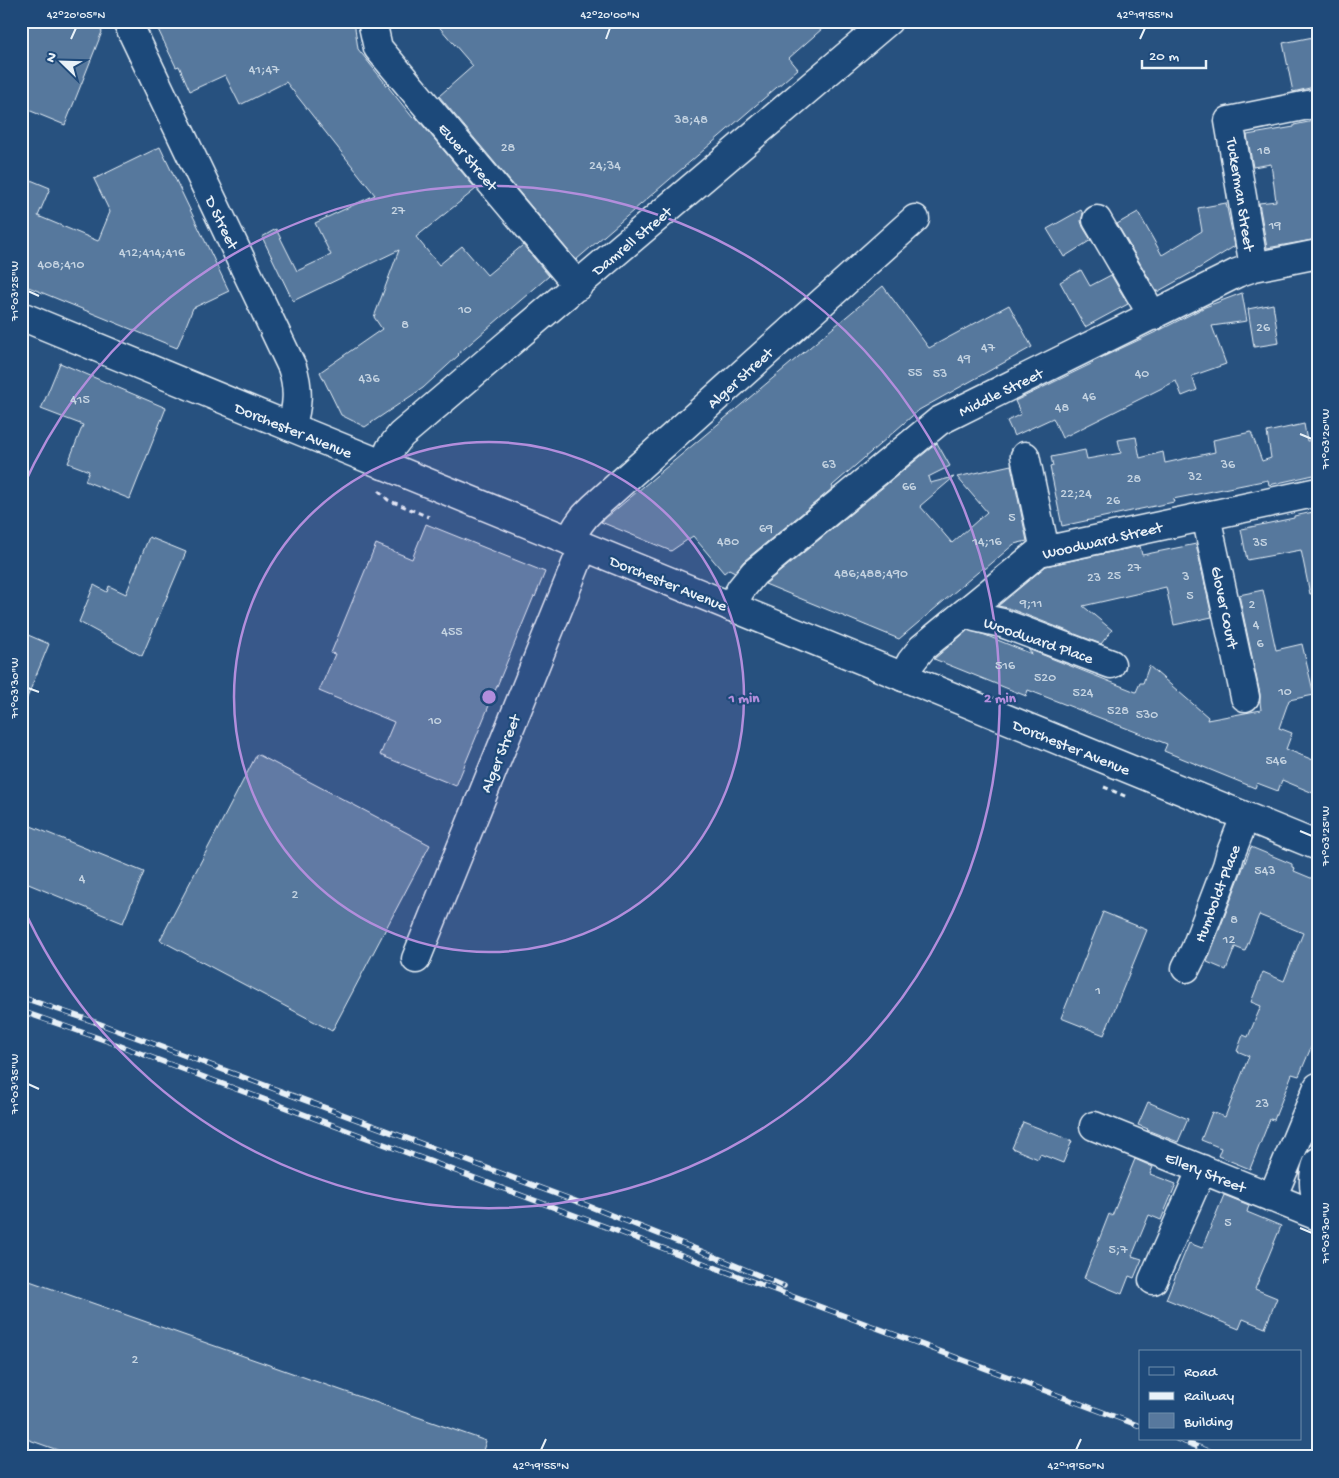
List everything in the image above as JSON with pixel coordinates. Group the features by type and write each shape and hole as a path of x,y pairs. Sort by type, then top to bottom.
{"street":[{"name":"D Street","path":"127,21 292,367 296,377 298,398 291,427"},
{"name":"Ewer Street","path":"372,21 378,48 578,286"},
{"name":"Damrell Street","path":"378,475 390,449 401,435 888,21"},
{"name":"Tuckerman Street","path":"1254,267 1230,121 1318,103"},
{"name":"Alger Street","path":"416,959 576,544 574,530 583,517 915,219"},
{"path":"1097,220 1153,316"},
{"name":"Middle Street","path":"732,607 741,589 754,573 939,422 1237,273 1254,267 1318,254"},
{"name":"Dorchester Avenue","path":"21,316 291,427 378,475 576,544 1318,846"},
{"path":"1025,456 1045,550"},
{"name":"Woodward Street","path":"904,677 918,652 1035,555 1045,550 1318,492"},
{"name":"Glover Court","path":"1206,516 1245,697"},
{"name":"Woodward Place","path":"968,611 975,617 1002,622 1111,664"},
{"name":"Humboldt Place","path":"1186,968 1195,950 1246,817"},
{"path":"1272,1198 1318,1087"},
{"name":"Ellery Street","path":"1094,1126 1318,1216"},
{"path":"1318,1162 1313,1176 1313,1185 1318,1203"},
{"path":"1154,1280 1202,1169"}],"path":[{"path":"378,475 388,500 429,517"},
{"path":"1101,786 1127,797"}],"building":[{"path":"21,21 97,21 102,32 65,125 21,107"},
{"path":"154,21 354,21 358,49 413,118 415,116 476,189 416,237 439,265 462,246 487,275 523,245 549,276 458,354 423,388 365,427 341,415 320,372 382,329 374,317 399,250 293,301 262,237 276,229 297,271 331,255 315,223 375,195 286,82 240,105 225,75 190,91 179,66 176,67"},
{"path":"434,21 831,21 789,58 798,69 576,260 439,96 473,66"},
{"path":"1318,36 1318,86 1293,92 1283,43"},
{"path":"1318,120 1318,239 1267,248 1259,203 1276,201 1271,164 1253,167 1247,135 1294,127 1294,125"},
{"path":"160,147 229,291 193,308 177,348 21,284 21,176 50,188 38,216 98,241 110,212 94,179"},
{"path":"1226,203 1235,246 1157,292 1117,224 1138,212 1162,255 1202,231 1198,208"},
{"path":"1081,210 1083,214 1081,221 1083,227 1091,240 1064,257 1047,229"},
{"path":"1081,270 1090,286 1111,275 1128,304 1085,327 1060,282"},
{"path":"883,286 929,348 1009,305 1032,347 919,410 832,486 833,488 744,561 735,572 729,569 724,573 693,536 671,551 601,522"},
{"path":"1242,293 1247,321 1212,326 1226,364 1192,376 1197,390 1182,396 1176,381 1062,438 1053,418 1014,436 1007,421 1021,414 1015,401 1205,307"},
{"path":"1273,304 1279,343 1254,347 1248,309"},
{"path":"60,363 166,408 130,499 85,481 89,471 68,463 83,425 41,409"},
{"path":"1304,424 1307,441 1318,439 1318,474 1269,485 1268,480 1173,499 1174,502 1062,526 1050,467 1053,466 1051,457 1085,450 1087,459 1121,453 1118,440 1136,437 1140,458 1163,452 1165,463 1215,452 1213,440 1251,432 1262,461 1271,458 1267,432"},
{"path":"937,443 950,466 928,477 930,483 954,477 920,506 952,543 987,512 957,477 1011,465 1027,541 1014,544 899,639 765,584"},
{"path":"1318,511 1318,593 1310,594 1301,550 1247,560 1241,529"},
{"path":"426,524 545,572 456,786 380,755 394,722 319,691 335,654 331,653 376,544 412,559"},
{"path":"149,537 186,552 142,656 79,622 94,585 107,592 109,586 126,594"},
{"path":"1196,544 1212,617 1174,625 1166,587 1083,606 1112,630 1101,644 1008,608 998,606 1046,566 1140,546 1142,555"},
{"path":"1263,590 1276,650 1302,644 1314,695 1289,700 1279,728 1292,733 1286,749 1318,762 1318,795 1282,780 1278,791 1257,783 1255,788 1164,751 1167,744 1028,690 1026,696 934,659 968,630 1032,654 1028,649 1136,692 1140,683 1143,683 1149,666 1208,717 1207,720 1261,710 1260,694 1239,595"},
{"path":"21,632 49,644 22,710 21,710"},
{"path":"257,754 430,845 332,1031 160,940"},
{"path":"21,822 144,872 123,923 21,881"},
{"path":"1251,847 1292,864 1292,867 1295,868 1294,871 1318,881 1318,1031 1299,1076 1292,1074 1274,1120 1270,1119 1250,1169 1218,1156 1221,1148 1201,1140 1212,1112 1225,1117 1249,1056 1237,1051 1243,1035 1248,1037 1261,1006 1251,1002 1263,972 1284,981 1303,933 1259,915 1245,951 1235,947 1226,970 1207,962"},
{"path":"1103,912 1147,930 1104,1035 1061,1018"},
{"path":"1148,1102 1188,1119 1178,1142 1138,1125"},
{"path":"1023,1122 1072,1141 1063,1163 1040,1154 1038,1159 1012,1148"},
{"path":"1135,1159 1153,1167 1150,1174 1176,1184 1161,1220 1149,1215 1132,1256 1142,1259 1134,1278 1129,1276 1122,1294 1084,1278 1109,1214 1112,1216"},
{"path":"1224,1195 1249,1205 1247,1212 1281,1226 1255,1289 1277,1298 1265,1328 1243,1319 1239,1329 1166,1299 1189,1243 1202,1248"},
{"path":"21,1278 486,1441 481,1457 77,1457 21,1437"}],"railway":[{"path":"21,997 95,1022 586,1205 784,1286"},
{"path":"21,1011 110,1042 1139,1426"},
{"path":"1180,1440 1225,1457"}]}
